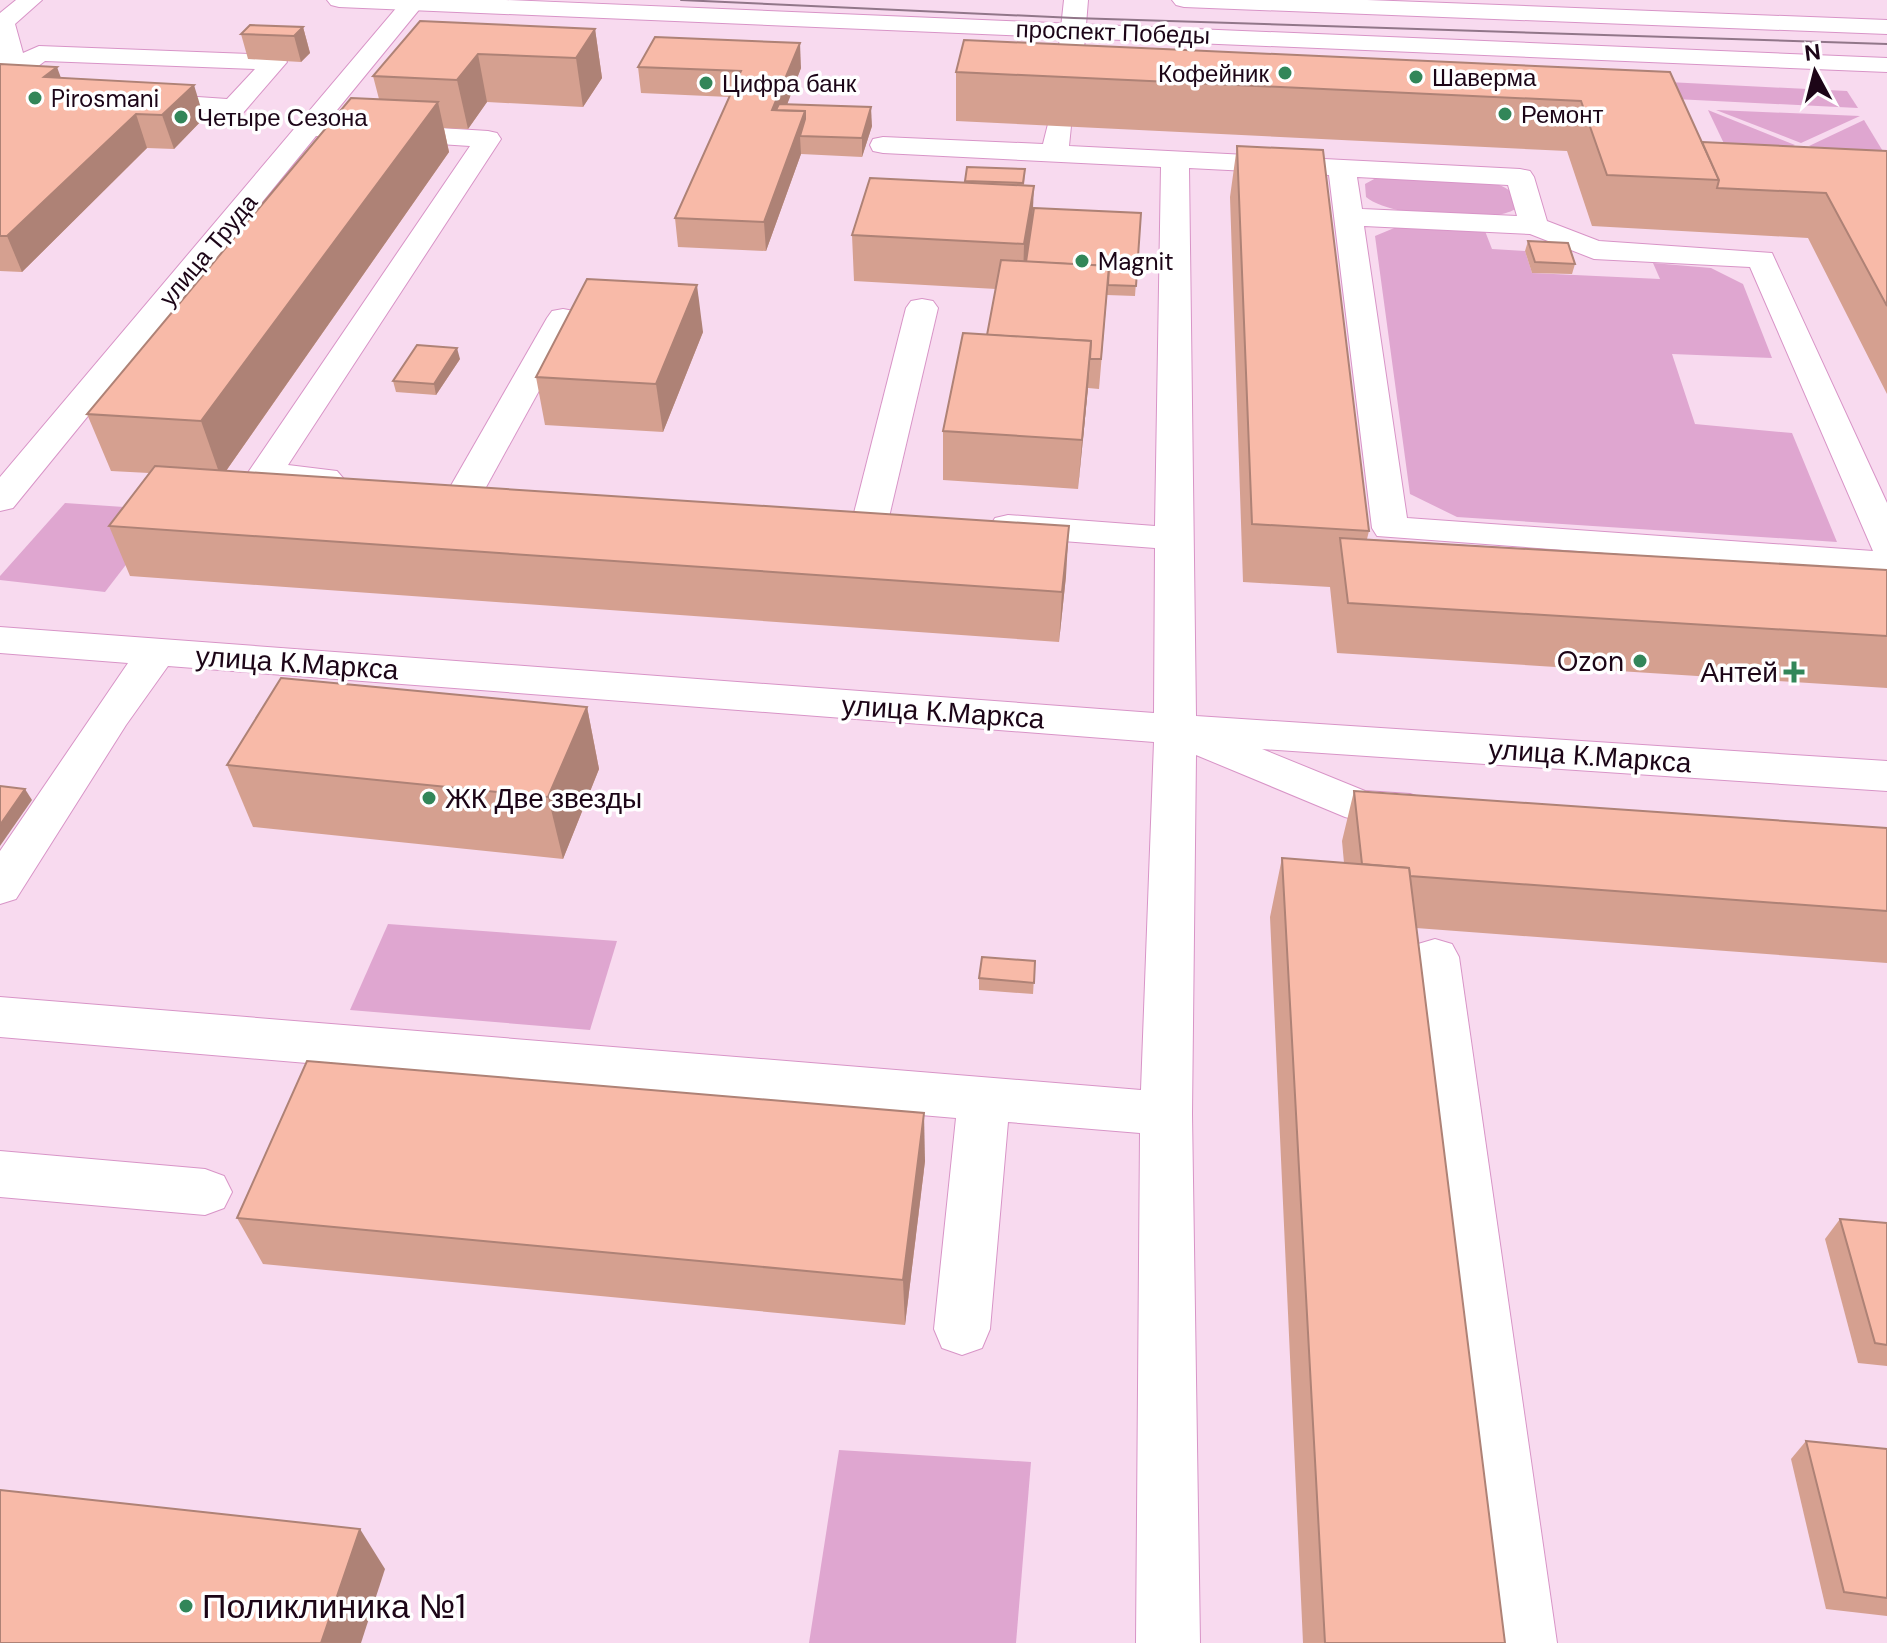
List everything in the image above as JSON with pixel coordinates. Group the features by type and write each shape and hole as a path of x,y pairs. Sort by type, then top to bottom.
{"main road":[{"path":"30,0 3,22 14,53 7,74 284,86"},
{"name":"проспект Победы","path":"339,0 579,4 1887,65"},
{"path":"1063,93 1069,74 1076,0"},
{"name":"проспект Победы","path":"1184,0 1887,27"},
{"name":"улица Труда","path":"0,500 309,128 327,88 414,2"},
{"path":"109,99 234,107 254,85"},
{"path":"0,93 31,95"},
{"path":"309,128 488,139 265,474 358,481"},
{"path":"883,145 1057,140 1175,159 1520,177 1534,226"},
{"path":"1168,1643 1166,1114 1175,729 1175,159"},
{"path":"1342,168 1390,528 1887,563"},
{"path":"1350,217 1534,226 1598,262 1761,259 1887,544"},
{"path":"872,517 922,308"},
{"path":"467,489 563,318"},
{"path":"982,525 1173,538"},
{"name":"улица К.Маркса","path":"0,640 1175,729 1887,776"},
{"path":"0,887 111,715 157,652"},
{"path":"1175,729 1360,806 1453,813"},
{"path":"1435,957 1525,1643"},
{"path":"0,1017 1166,1114"},
{"path":"962,1329 984,1099"},
{"path":"0,1174 205,1192"}],"shaded area":[{"path":"1668,82 1847,91 1858,108 1675,99"},
{"path":"1708,110 1795,145 1737,171"},
{"path":"1716,110 1860,116 1801,143"},
{"path":"1864,120 1887,158 1887,176 1809,146"},
{"path":"1447,177 1485,181 1511,192 1517,208 1504,214 1464,218 1396,210 1366,197 1365,184 1376,178"},
{"path":"1399,226 1485,231 1492,249 1525,251 1532,273 1660,279 1653,263 1711,268 1743,284 1772,358 1672,354 1695,424 1792,433 1837,542 1457,517 1410,494 1375,236"},
{"path":"65,503 168,510 105,592 0,580 0,576"},
{"path":"388,924 617,941 590,1030 350,1010"},
{"path":"839,1450 1031,1462 1016,1643 809,1643"}],"building":[{"path":"420,21 595,29 576,58 478,54 457,80 373,76"},
{"path":"250,25 303,27 294,36 241,34"},
{"path":"655,37 800,43 772,110 805,111 764,222 675,218 741,71 638,67"},
{"path":"964,40 1670,72 1719,180 1607,175 1581,101 956,72"},
{"path":"0,64 57,67 44,77 194,85 162,115 136,114 7,236 0,236"},
{"path":"351,98 438,102 201,421 87,414"},
{"path":"779,104 871,107 862,138 800,136 805,111 776,110"},
{"path":"1702,142 1887,151 1887,306 1826,193 1717,188 1719,180"},
{"path":"1237,146 1323,150 1369,531 1252,524"},
{"path":"967,167 1025,169 1023,183 965,181"},
{"path":"870,178 1034,186 1024,244 852,235"},
{"name":"Magnit","path":"1034,208 1141,213 1136,286 1108,285 1109,266 1026,262"},
{"path":"1528,241 1568,243 1575,264 1535,262"},
{"path":"1001,260 1109,266 1101,359 1090,359 1091,341 987,335"},
{"path":"587,279 697,285 656,384 536,377"},
{"path":"963,333 1091,341 1082,440 943,431"},
{"path":"417,345 457,348 434,384 393,381"},
{"path":"155,466 1069,526 1062,592 109,526"},
{"path":"1340,538 1887,570 1887,636 1348,603"},
{"path":"281,678 587,707 548,797 227,765"},
{"path":"0,786 25,789 0,825"},
{"path":"1354,791 1887,828 1887,911 1410,876 1409,868 1362,864"},
{"path":"1282,858 1409,868 1505,1643 1325,1643"},
{"path":"982,957 1035,961 1034,983 979,978"},
{"path":"307,1061 924,1113 903,1280 237,1218"},
{"path":"1840,1219 1887,1223 1887,1345 1875,1343"},
{"path":"1806,1441 1887,1449 1887,1598 1844,1592"},
{"name":"Поликлиника №1","path":"0,1490 360,1529 321,1643 0,1643"}],"tram line":[{"path":"681,0 1074,18 1887,44"}],"place":[{"name":"Кофейник","path":"1285,73"},
{"name":"Шаверма","path":"1416,77"},
{"name":"Цифра банк","path":"706,83"},
{"name":"Pirosmani","path":"35,98"},
{"name":"Ремонт","path":"1505,114"},
{"name":"Четыре Сезона","path":"181,117"},
{"name":"Magnit","path":"1082,261"},
{"name":"Ozon","path":"1640,661"},
{"name":"Антей","path":"1794,672"},
{"name":"ЖК Две звезды","path":"429,798"},
{"name":"Поликлиника №1","path":"186,1606"}]}
